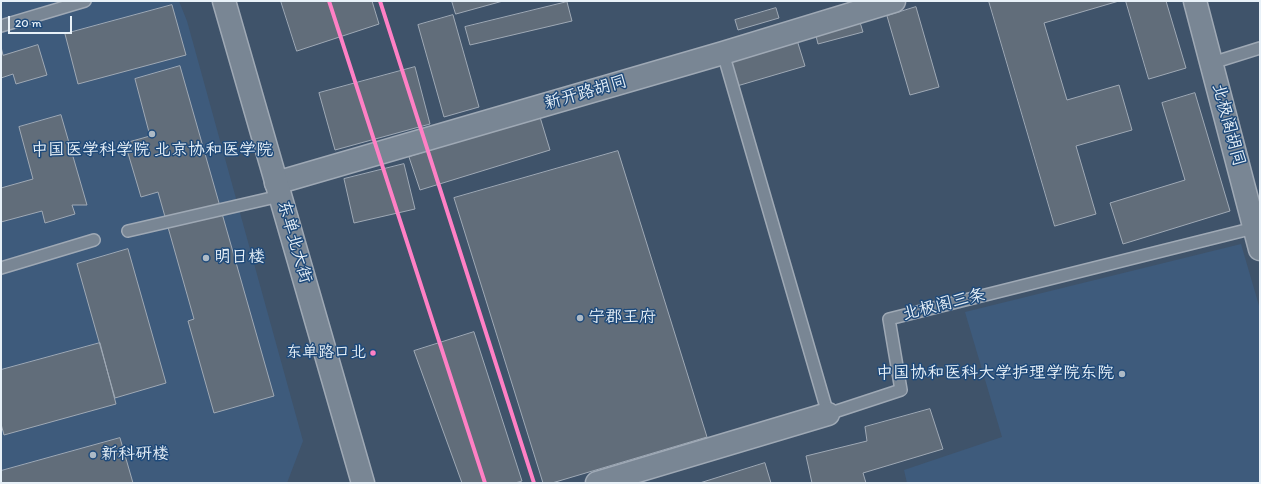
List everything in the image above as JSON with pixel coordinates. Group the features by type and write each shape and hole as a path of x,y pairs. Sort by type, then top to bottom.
{"street":[{"name":"东单北大街","path":"224,1 363,483"},
{"name":"新开路胡同","path":"278,189 894,1"},
{"name":"北极阁胡同","path":"1195,1 1257,227 1260,249"},
{"name":"北极阁三条","path":"597,483 828,414"}],"lane":[{"path":"1,26 85,1"},
{"path":"1212,63 1260,48"},
{"path":"723,53 828,414"},
{"path":"128,231 278,189"},
{"name":"北极阁三条","path":"828,414 901,390 889,319 1257,227"},
{"path":"1,268 94,240"}],"shaded area":[{"name":"中国医学科学院 北京协和医学院","path":"1,1 179,1 187,21 303,441 287,483 1,483"},
{"name":"中国协和医科大学护理学院东院","path":"1241,244 1260,309 1260,483 907,483 904,470 1002,437 965,312"}],"building":[{"path":"281,1 372,1 379,24 297,51"},
{"path":"452,1 503,1 456,14"},
{"path":"989,1 1119,1 1044,23 1067,100 1119,85 1132,130 1076,146 1096,214 1055,226"},
{"path":"1126,1 1166,1 1186,68 1149,79"},
{"path":"567,2 572,21 470,45 465,27"},
{"path":"172,5 186,55 78,84 65,34"},
{"path":"916,7 939,87 910,95 887,16"},
{"path":"776,8 779,18 738,30 735,20"},
{"path":"453,15 479,107 444,117 418,25"},
{"path":"859,19 863,32 818,44 815,32"},
{"path":"797,40 805,66 737,86 730,60"},
{"path":"38,45 47,75 16,84 13,74 1,78 1,47 3,55"},
{"name":"明日楼","path":"180,66 274,396 214,413 188,321 194,319 158,192 141,197 125,143 150,136 135,79"},
{"path":"415,67 430,124 335,150 319,93"},
{"path":"1195,93 1230,211 1123,244 1110,203 1185,180 1162,103"},
{"path":"61,115 87,205 72,205 75,214 45,223 42,211 1,222 1,188 33,179 19,127"},
{"path":"540,117 550,150 420,190 409,157"},
{"name":"宁郡王府","path":"618,151 707,437 552,483 543,483 454,198"},
{"path":"404,164 415,209 354,223 344,179"},
{"path":"128,249 166,383 115,398 77,264"},
{"path":"474,332 522,481 515,483 462,483 414,351"},
{"path":"100,343 116,404 4,435 1,424 1,370"},
{"path":"930,409 943,449 863,473 866,483 812,483 806,456 867,441 865,427"},
{"name":"新科研楼","path":"120,438 133,483 1,483 1,471"},
{"path":"765,463 771,483 700,483"}],"transit line":[{"path":"329,1 485,483"},
{"path":"380,1 534,483"}],"place":[{"name":"中国医学科学院 北京协和医学院","path":"152,134"},
{"name":"明日楼","path":"206,258"},
{"name":"宁郡王府","path":"580,318"},
{"name":"东单路口北","path":"373,353"},
{"name":"中国协和医科大学护理学院东院","path":"1122,374"},
{"name":"新科研楼","path":"93,455"}]}
